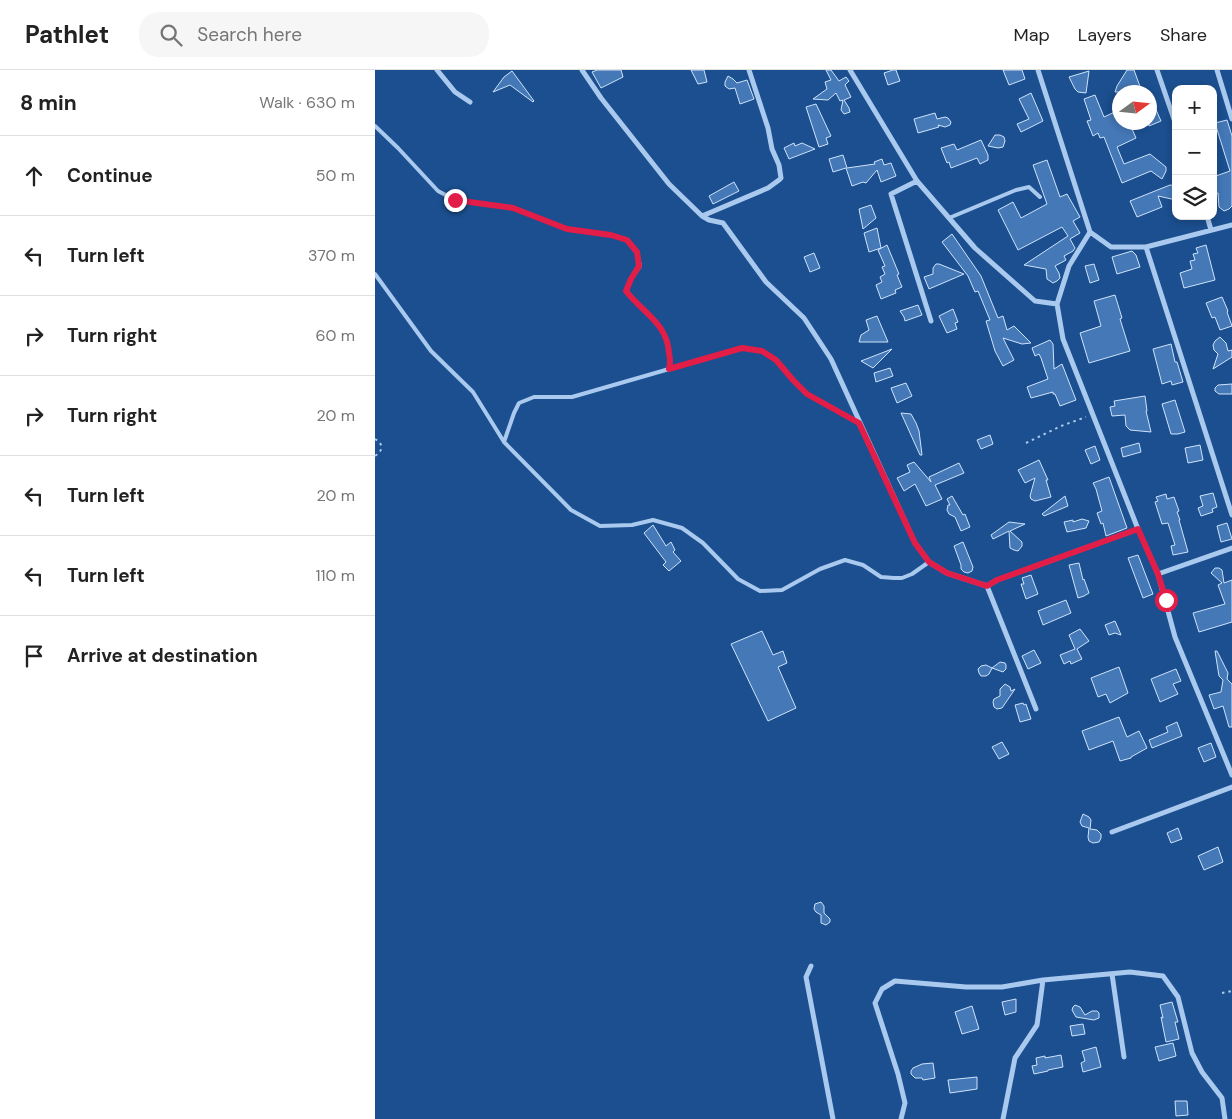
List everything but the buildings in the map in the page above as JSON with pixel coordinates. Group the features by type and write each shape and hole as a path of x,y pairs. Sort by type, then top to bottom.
{"street":[{"path":"437,70 455,92 470,102"},
{"path":"582,70 601,98 669,184 702,216 709,220 723,223 766,282 804,318 831,359 915,543 929,562 947,573 987,586 997,580 1138,529"},
{"path":"702,216 767,188 781,178 779,165 772,149 768,128 749,70"},
{"path":"850,70 917,181 975,248 1035,301 1057,304"},
{"path":"1038,70 1090,232 1111,247 1146,247 1232,226"},
{"path":"1157,70 1172,113"},
{"path":"1217,70 1232,119"},
{"path":"917,181 891,194 931,321"},
{"path":"1208,220 1211,230"},
{"path":"1090,232 1069,266 1057,304 1063,339 1138,529 1158,574 1175,637 1232,775"},
{"path":"1146,247 1232,514"},
{"path":"1158,574 1232,548"},
{"path":"987,586 1036,708"},
{"path":"1112,832 1232,787"},
{"path":"811,966 806,977 833,1119"},
{"path":"901,1119 905,1103 898,1074 875,1003 882,989 895,981 966,987 1002,987 1043,980 1130,972 1163,976 1178,997 1192,1053 1202,1072 1222,1098 1225,1119"},
{"path":"1112,974 1124,1057"},
{"path":"1003,1119 1015,1058 1037,1026 1043,980"}],"lane":[{"path":"375,126 438,191 455,200 513,208 567,229 611,235 627,240 637,252 639,266 626,291 634,302 657,322 668,342 669,369"},
{"path":"949,218 1016,190 1029,187 1041,196"},
{"path":"375,274 431,351 473,392 504,442 571,510 600,526 632,525 653,520 682,528 703,543 738,579 760,592 782,590 820,569 845,560 863,565 881,577 894,578 902,578 912,574 929,562"},
{"path":"504,442 519,403 534,398 572,396 742,348 762,351 776,360 807,394 859,423"}],"path":[{"path":"1025,443 1061,426 1093,415"},
{"path":"375,439 381,445 382,450 375,456"},
{"path":"1222,993 1232,991"}],"route":[{"path":"455,200 513,208 567,229 611,235 627,240 637,252 639,266 626,291 634,302 657,322 668,342 669,369 742,348 762,351 776,360 807,394 859,423 915,543 929,562 947,573 987,586 997,580 1138,529 1158,574 1166,600"}]}
